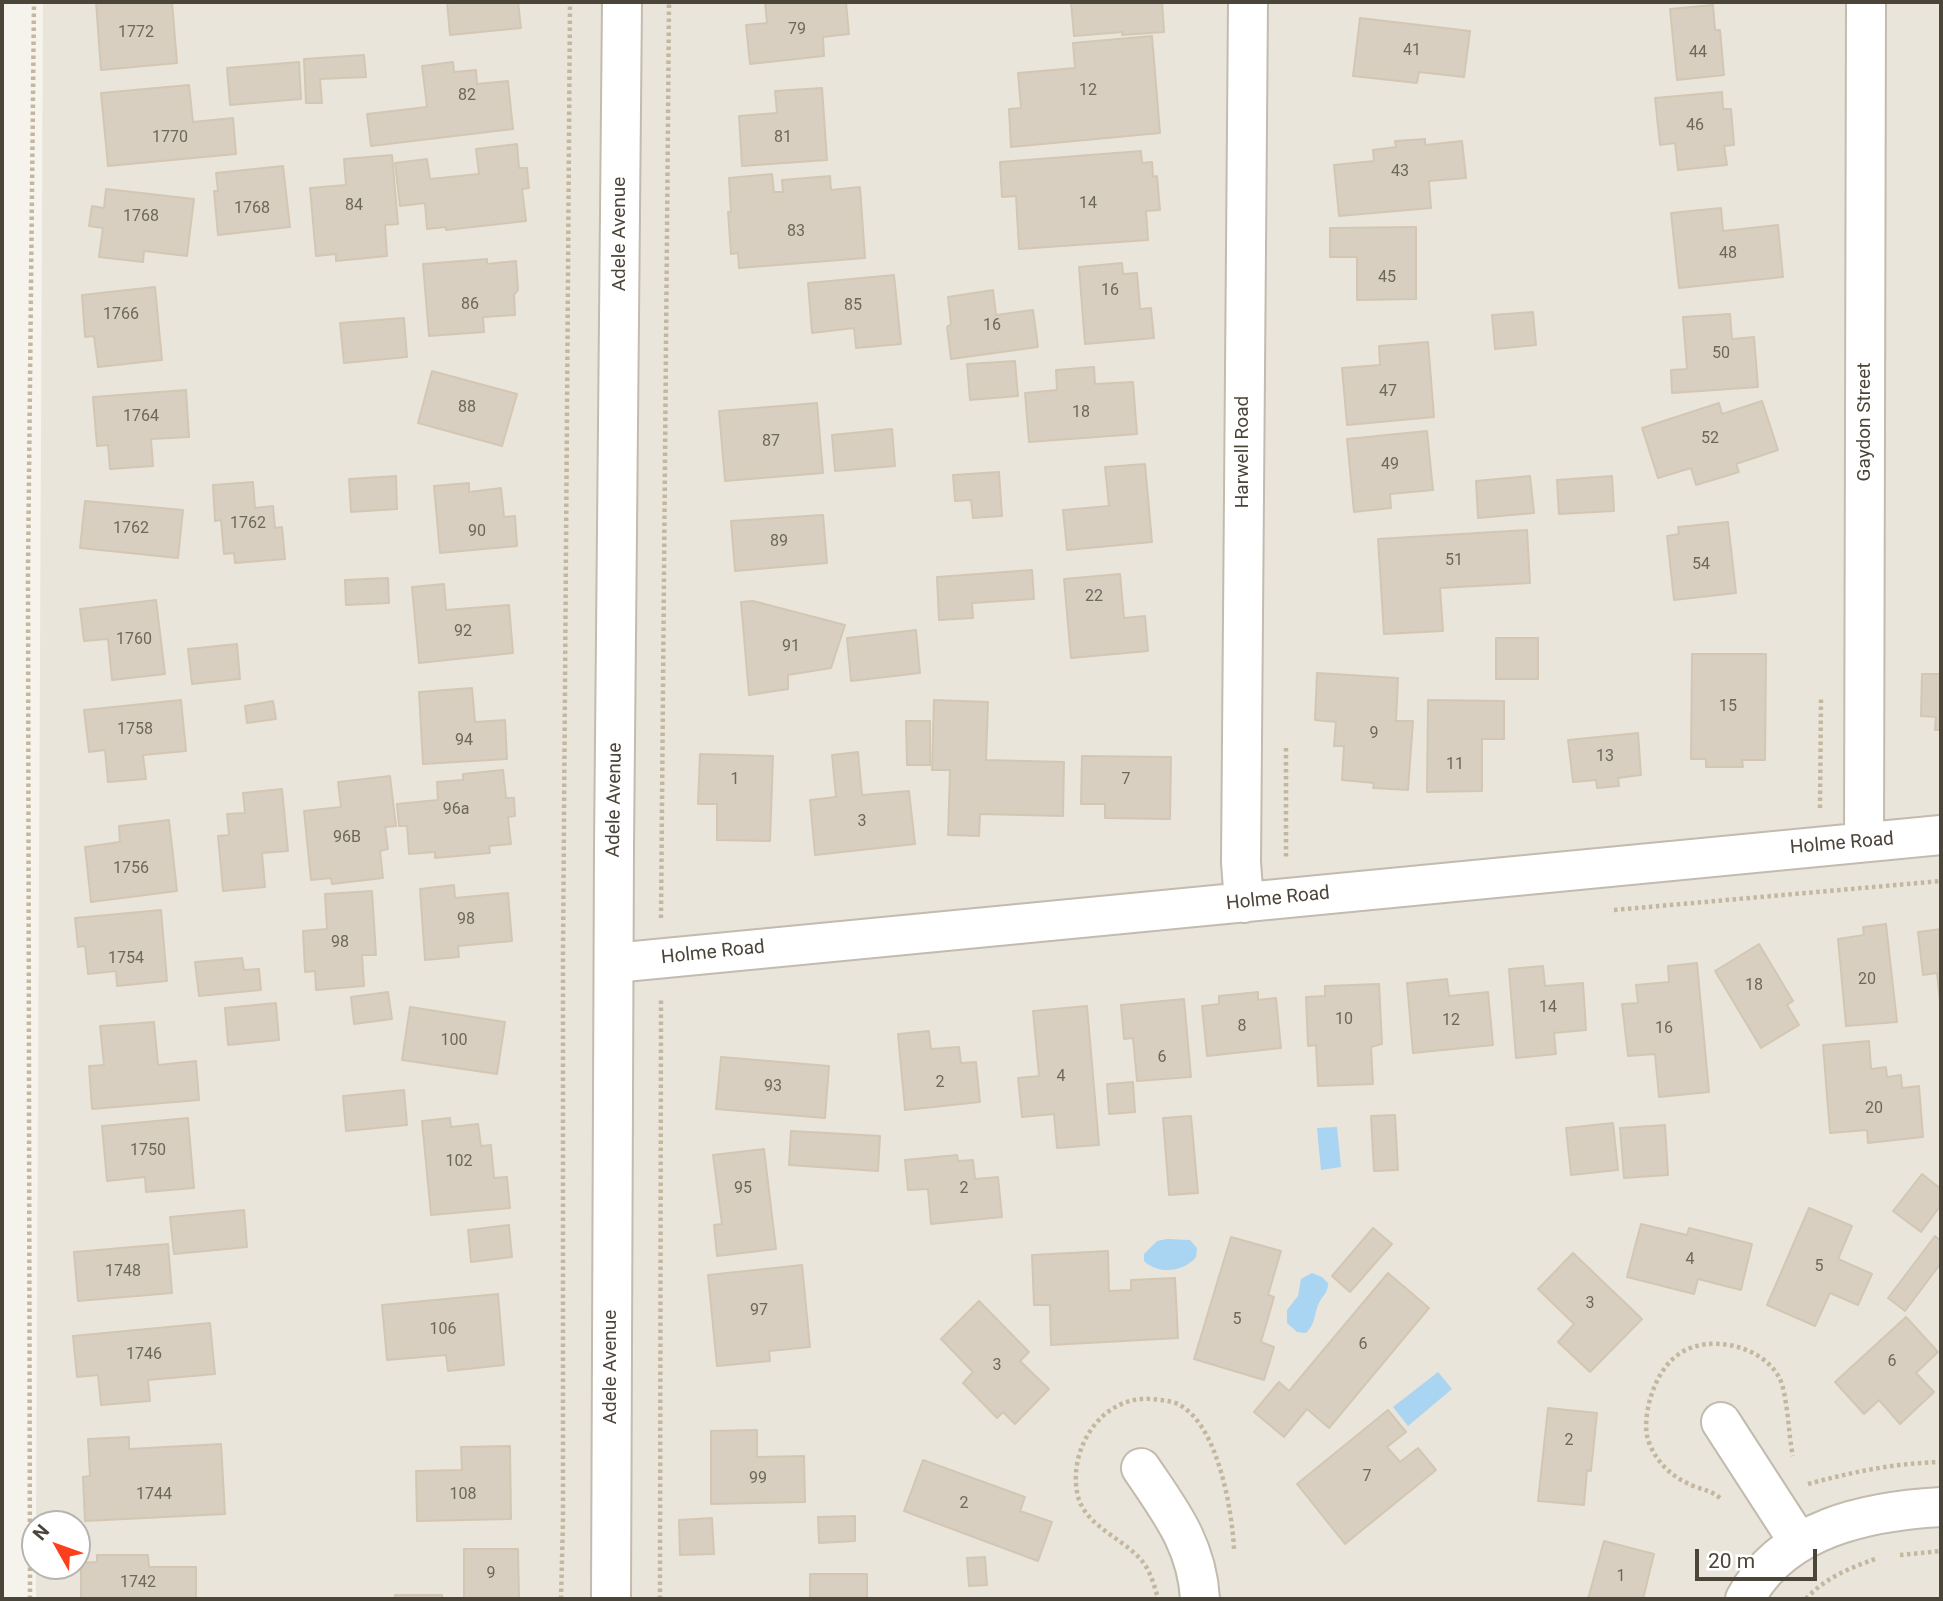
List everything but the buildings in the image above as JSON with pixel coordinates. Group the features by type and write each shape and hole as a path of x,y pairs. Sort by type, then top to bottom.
{"street":[{"name":"Adele Avenue","path":"611,1599 622,2"},
{"name":"Harwell Road","path":"1244,903 1241,862 1248,2"},
{"name":"Gaydon Street","path":"1864,842 1866,2"},
{"name":"Holme Road","path":"614,963 1941,835"},
{"path":"1721,1422 1798,1541"},
{"path":"1141,1468 1179,1525 1191,1549 1200,1599"},
{"path":"1745,1599 1766,1569 1798,1541 1866,1516 1906,1509 1941,1507"}],"path":[{"path":"30,1599 28,573 33,2"},
{"path":"561,1599 570,2"},
{"path":"669,2 661,918 675,917"},
{"path":"1286,746 1285,857 1299,856"},
{"path":"1604,911 1941,881"},
{"path":"660,1599 661,999 675,998"},
{"path":"1896,1555 1941,1551"},
{"path":"1806,1599 1814,1590 1838,1575 1885,1556"}],"shaded area":[{"path":"43,2 1941,2 1941,1599 36,1599 36,1580 91,1580 91,1510 36,1510"}],"water":[{"path":"1337,1127 1341,1167 1321,1170 1317,1128"},
{"path":"1190,1240 1197,1248 1196,1257 1185,1266 1171,1270 1156,1268 1144,1261 1144,1254 1157,1241"},
{"path":"1312,1273 1328,1283 1327,1290 1309,1330 1306,1333 1297,1332 1287,1323 1287,1310 1298,1296 1301,1279"},
{"path":"1438,1372 1452,1389 1408,1426 1393,1407"}]}
